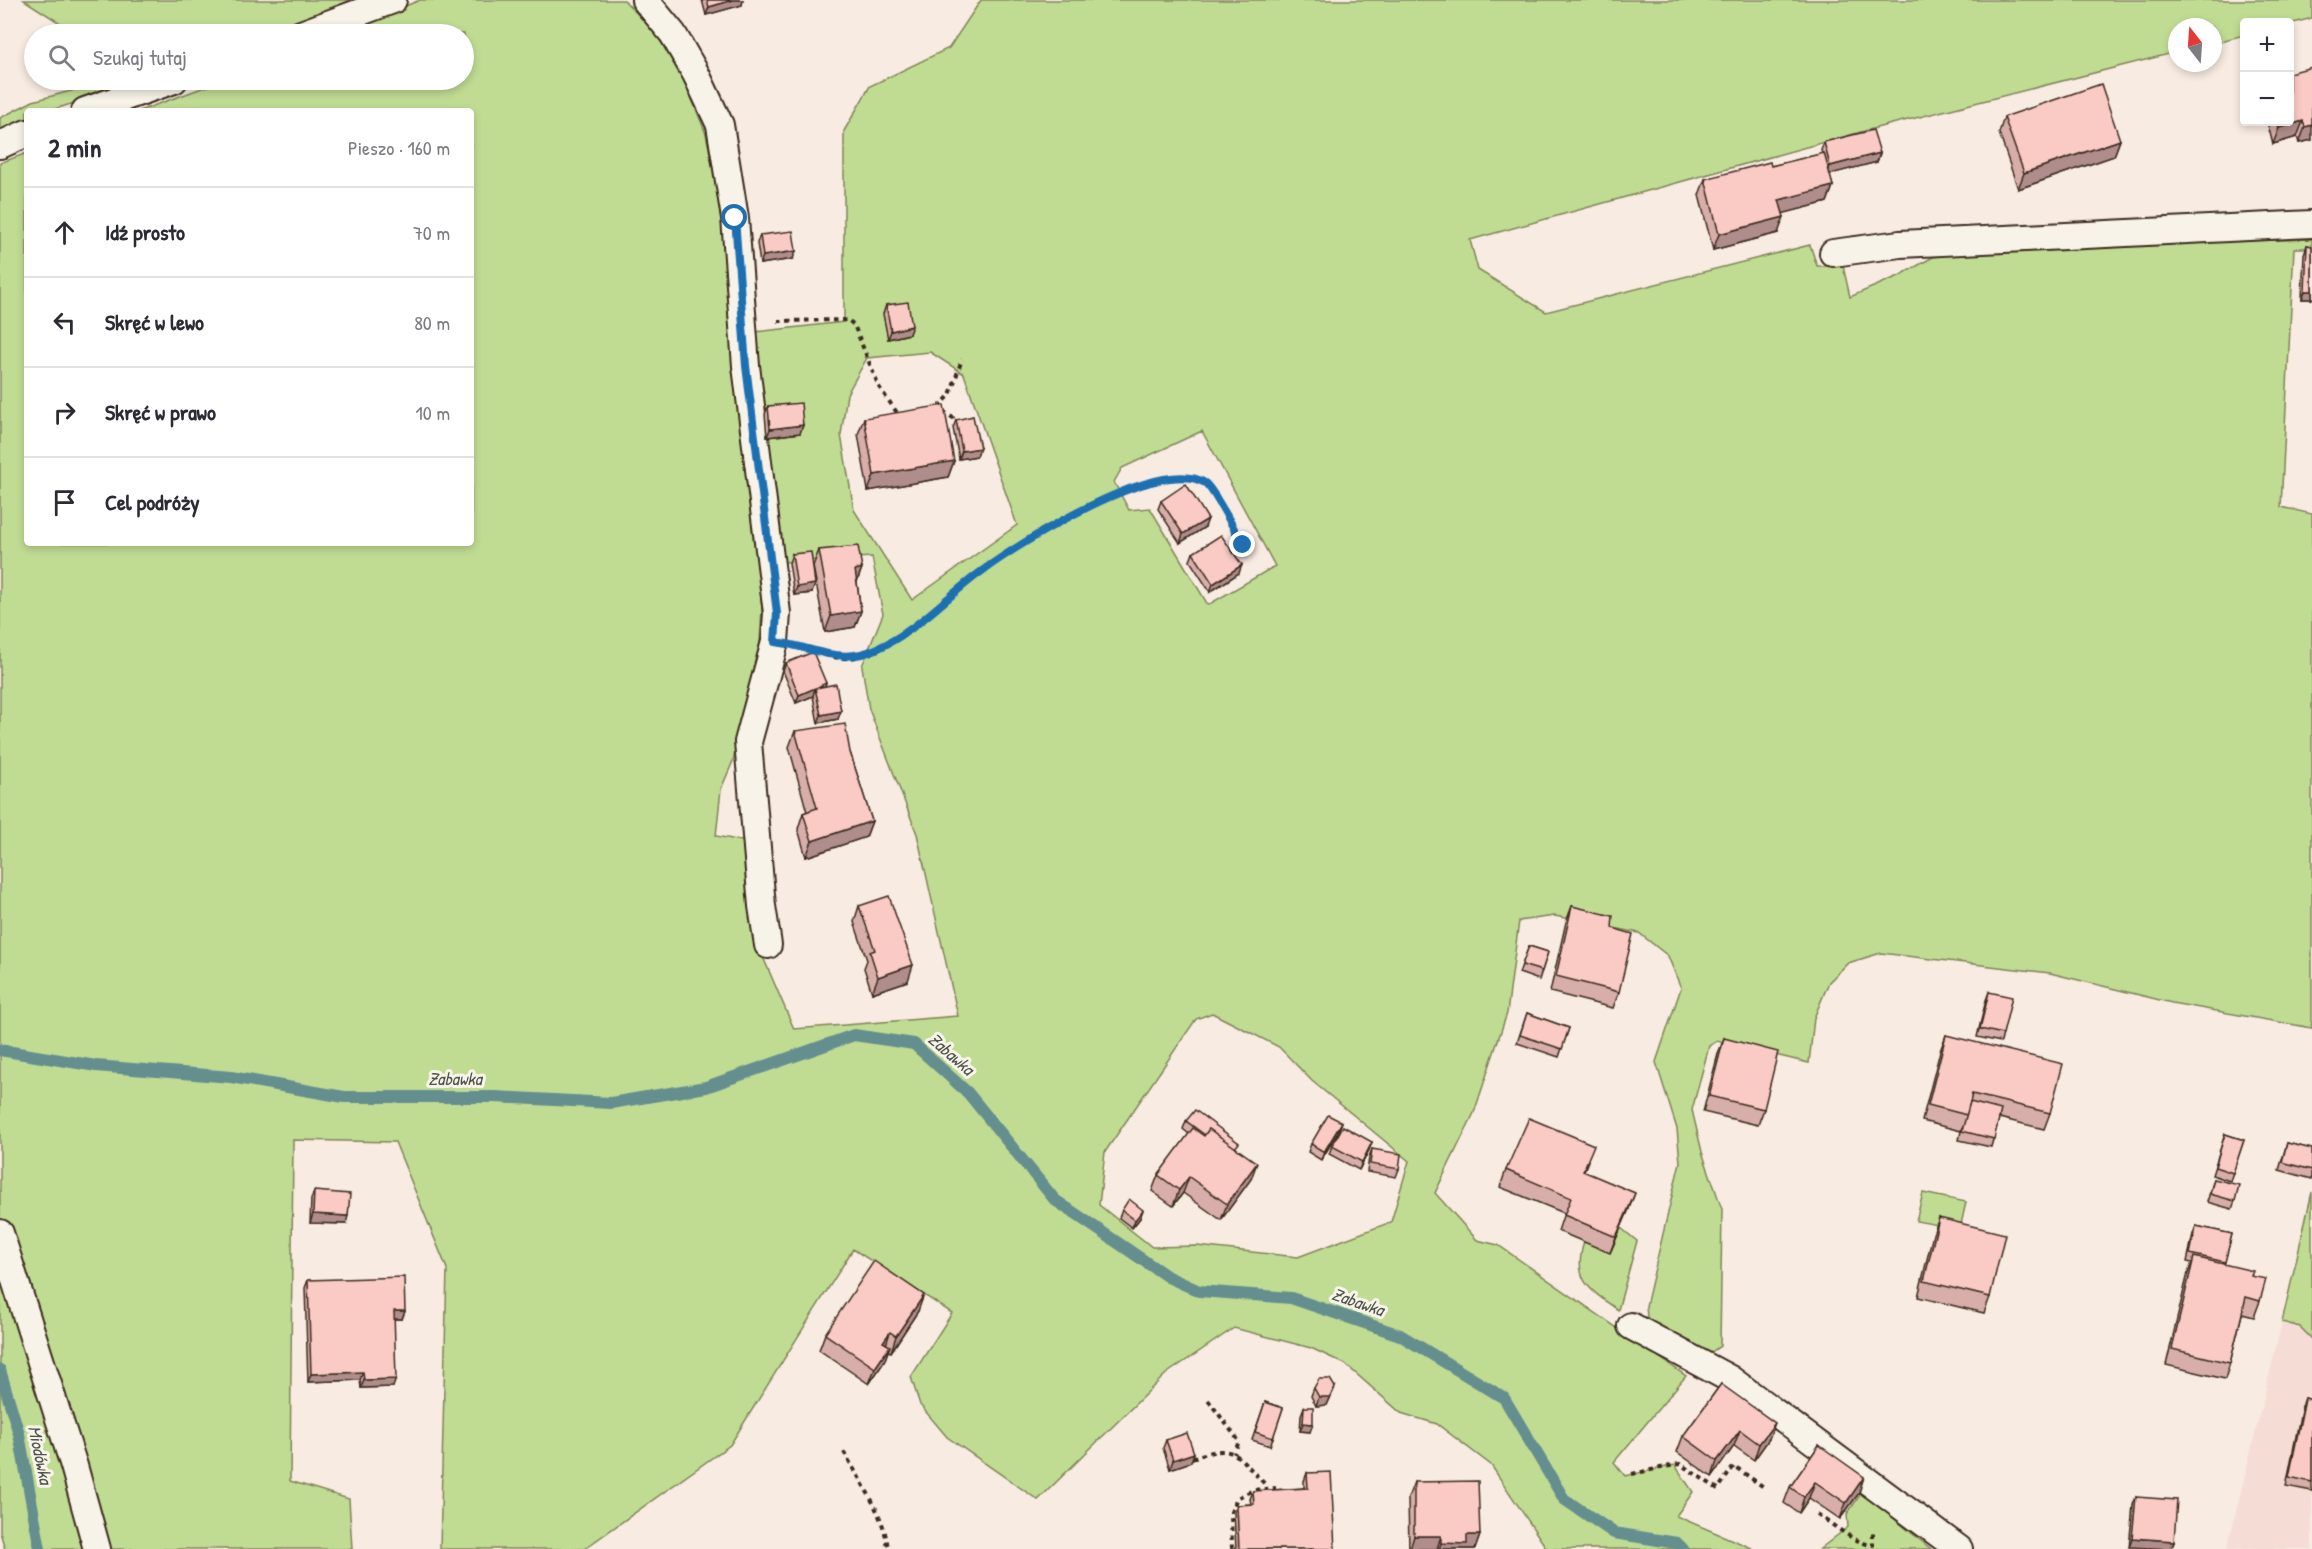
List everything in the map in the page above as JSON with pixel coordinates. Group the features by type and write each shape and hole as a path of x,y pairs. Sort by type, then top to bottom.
{"lane":[{"path":"328,24 393,0"},
{"path":"645,0 673,34 696,74 720,125 735,218 746,366 777,613 775,642 748,742 762,906 768,945"},
{"path":"93,108 145,90"},
{"path":"0,145 24,134"},
{"path":"1833,253 1900,244 2312,224"},
{"path":"0,1233 74,1466 97,1549"},
{"path":"1631,1326 1730,1379 1959,1549"}],"path":[{"path":"786,321 848,320 854,326 884,396 896,414 907,413"},
{"path":"928,410 939,408 950,395 962,359"},
{"path":"939,408 960,422"},
{"path":"775,642 800,645 825,655 846,658 876,650 905,632 983,570 1034,537 1080,510 1161,480 1192,478 1206,484 1243,545"},
{"path":"1208,1400 1239,1441 1234,1454"},
{"path":"1192,1458 1216,1449 1231,1451 1266,1485 1266,1489"},
{"path":"844,1452 886,1531 888,1549"},
{"path":"1632,1474 1680,1464 1718,1489 1734,1466 1765,1488"},
{"path":"1232,1549 1233,1504 1245,1492 1276,1488"},
{"path":"1817,1515 1861,1543 1874,1547 1873,1525"}],"shaded area":[{"path":"2282,1322 2300,1327 2312,1339 2312,1549 2227,1549"}],"green space":[{"path":"24,0 364,0 297,24 61,24"},
{"path":"420,0 624,0 657,35 686,84 706,134 721,206 762,608 760,642 733,761 721,789 716,836 747,842 750,888 763,957 794,1029 958,1016 917,834 869,709 862,666 883,614 872,557 783,562 755,332 844,322 844,131 870,86 949,48 981,0 2312,0 2312,18 2294,23 2294,18 2240,18 2240,36 2222,41 2222,18 2168,18 2168,54 1868,130 1470,240 1478,270 1546,312 1810,245 1817,266 1843,266 1850,297 1899,276 1933,257 1968,249 2312,239 2312,248 2294,248 2281,507 2312,514 2312,1028 2172,1003 2050,973 1881,953 1848,963 1829,982 1814,1018 1809,1063 1717,1041 1709,1046 1692,1110 1702,1152 1722,1209 1720,1346 1710,1353 1698,1353 1656,1328 1647,1317 1646,1306 1680,1162 1677,1129 1656,1062 1681,988 1668,956 1639,933 1555,916 1519,921 1507,1013 1474,1113 1435,1193 1477,1240 1498,1245 1686,1376 1614,1462 1625,1476 1675,1465 1693,1492 1676,1516 1754,1549 1547,1549 1491,1465 1437,1424 1401,1413 1345,1364 1311,1348 1234,1328 1166,1374 1038,1500 947,1437 920,1405 911,1377 952,1313 853,1249 730,1445 584,1549 440,1549 447,1269 395,1142 293,1140 290,1481 349,1499 352,1549 5,1549 0,1532 0,163 24,154 24,546 474,546 474,108 147,108 197,90 474,90 474,24 361,24","holes":["930,352 964,374 1017,525 912,600 854,510 841,435 847,394 867,358","1202,431 1275,566 1208,605 1150,508 1129,510 1114,482 1122,468","1212,1013 1279,1047 1312,1081 1409,1161 1391,1222 1298,1257 1197,1246 1152,1247 1099,1205 1105,1152 1196,1019"]},
{"path":"74,90 115,90 58,108 24,108 24,120 0,131 0,118 33,101"},
{"path":"2312,1192 2312,1339 2300,1327 2282,1322"},
{"path":"1923,1193 1966,1202 1960,1229 1916,1221"},
{"path":"1621,1228 1637,1241 1618,1310 1591,1289 1582,1275 1580,1266 1584,1242"},
{"path":"1862,1492 1931,1549 1820,1549 1848,1527 1847,1514"}],"building":[{"path":"707,0 733,0 709,7"},
{"path":"2312,67 2312,125 2305,127 2303,121 2294,124 2294,72"},
{"path":"2101,84 2120,140 2024,173 2004,117"},
{"path":"1873,130 1880,153 1830,166 1824,142"},
{"path":"1824,153 1833,186 1779,200 1784,217 1719,234 1705,179 1770,162 1771,166"},
{"path":"793,231 796,251 763,256 760,235"},
{"path":"2307,245 2312,246 2312,291 2305,291"},
{"path":"908,302 912,326 891,331 886,305"},
{"path":"801,403 803,425 770,429 768,406"},
{"path":"944,405 954,461 874,475 864,418"},
{"path":"973,416 980,448 962,451 956,420"},
{"path":"1186,484 1208,519 1183,534 1161,501"},
{"path":"1221,535 1242,565 1213,584 1193,553"},
{"path":"858,546 862,568 855,570 861,611 831,616 819,550"},
{"path":"811,552 815,584 797,587 792,554"},
{"path":"813,652 826,683 816,688 836,684 841,711 821,715 815,688 799,695 786,663"},
{"path":"845,724 850,752 872,821 812,841 803,813 817,808 795,731"},
{"path":"889,896 913,965 878,977 870,952 875,950 859,906"},
{"path":"1572,906 1613,916 1612,928 1633,934 1619,992 1556,976"},
{"path":"1529,946 1548,952 1542,971 1522,965"},
{"path":"1989,992 2012,997 2003,1034 1980,1029"},
{"path":"1527,1013 1569,1028 1562,1049 1520,1035"},
{"path":"1946,1035 2063,1064 2050,1113 1972,1094 1967,1115 1928,1105"},
{"path":"1724,1038 1778,1052 1764,1109 1709,1096"},
{"path":"1970,1102 2001,1110 1994,1139 1962,1131"},
{"path":"1195,1110 1239,1143 1235,1148 1209,1129 1205,1135 1186,1121"},
{"path":"1328,1115 1342,1122 1324,1152 1311,1144"},
{"path":"1529,1118 1594,1145 1583,1171 1635,1193 1616,1237 1564,1215 1571,1198 1506,1170"},
{"path":"1343,1126 1372,1142 1362,1162 1332,1146"},
{"path":"1193,1128 1204,1136 1209,1129 1257,1163 1227,1204 1189,1177 1179,1190 1158,1175"},
{"path":"2225,1134 2244,1140 2233,1173 2215,1167"},
{"path":"2287,1143 2312,1149 2312,1170 2282,1162"},
{"path":"1372,1149 1401,1154 1399,1169 1370,1164"},
{"path":"2214,1179 2239,1185 2235,1201 2210,1194"},
{"path":"314,1191 350,1194 348,1216 313,1214"},
{"path":"1129,1199 1143,1210 1135,1220 1122,1210"},
{"path":"1939,1218 2005,1234 1990,1297 1924,1281"},
{"path":"2196,1226 2232,1234 2225,1262 2190,1254"},
{"path":"2194,1257 2253,1271 2251,1276 2266,1279 2260,1301 2246,1297 2230,1363 2172,1349"},
{"path":"874,1261 924,1295 896,1336 890,1332 883,1342 890,1346 875,1368 825,1334"},
{"path":"404,1277 405,1311 394,1311 396,1379 364,1380 363,1372 311,1374 308,1280"},
{"path":"1319,1379 1330,1379 1335,1387 1330,1397 1319,1397 1314,1388"},
{"path":"1721,1384 1775,1423 1759,1444 1740,1430 1717,1461 1683,1436"},
{"path":"2305,1398 2312,1400 2312,1482 2289,1477"},
{"path":"1265,1402 1283,1408 1273,1438 1255,1432"},
{"path":"1304,1407 1313,1407 1313,1424 1303,1423"},
{"path":"1187,1433 1194,1453 1173,1460 1166,1440"},
{"path":"1819,1445 1864,1477 1846,1503 1815,1482 1804,1497 1790,1487"},
{"path":"1331,1472 1335,1549 1239,1549 1237,1505 1254,1504 1253,1491 1308,1488 1307,1473"},
{"path":"1478,1481 1480,1535 1467,1535 1467,1544 1441,1543 1441,1536 1414,1536 1414,1482"},
{"path":"2136,1497 2177,1500 2174,1541 2132,1538"}],"waterway":[{"name":"Zabawka","path":"0,1050 96,1066 231,1077 344,1097 495,1097 611,1103 706,1087 854,1035 914,1044 968,1093 1055,1200 1168,1277 1199,1291 1291,1298 1400,1335 1504,1398 1564,1499 1614,1533 1677,1543 1683,1549"},
{"name":"Miodówka","path":"0,1370 19,1434 40,1549"}],"route":[{"path":"735,218 746,366 777,613 775,642 800,645 825,655 846,658 876,650 905,632 983,570 1034,537 1080,510 1126,491 1161,480 1192,478 1206,484 1243,545"}]}
